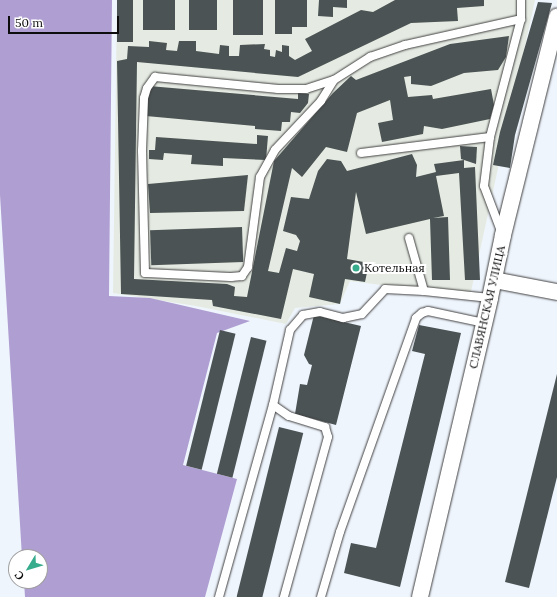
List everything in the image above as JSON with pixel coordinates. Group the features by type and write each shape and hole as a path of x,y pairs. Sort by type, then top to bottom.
{"street":[{"name":"СЛАВЯНСКАЯ УЛИЦА","path":"420,597 490,298 503,235 557,17"},
{"path":"494,280 557,292"}],"lane":[{"path":"503,235 484,186 490,137 521,19 520,0"},
{"path":"334,80 320,101 275,150 260,177 248,267 242,276 231,277 145,273 142,151 144,98 147,88 155,77 278,89 306,89 334,80 370,58 406,45 521,19"},
{"path":"361,153 490,137"},
{"path":"409,238 424,291"},
{"path":"219,597 273,405 290,330 303,315 320,312 343,318 362,314 385,289 424,291 490,298"},
{"path":"322,597 340,532 416,318 422,313 428,312 484,323"},
{"path":"273,405 289,416 325,427 328,437 284,597"}],"shaded area":[{"path":"0,0 112,0 109,296 150,298 250,321 217,333 183,465 237,479 205,597 25,597 24,589 48,589 48,549 22,549 0,195"},
{"path":"117,0 535,0 470,296 350,281 340,304 295,308 286,324 196,306 113,293"}],"building":[{"path":"117,0 133,0 133,42 117,42"},
{"path":"143,0 175,0 175,30 143,30"},
{"path":"189,0 217,0 217,30 189,30"},
{"path":"233,0 263,0 263,35 233,35"},
{"path":"275,0 307,0 307,27 292,27 292,34 275,34"},
{"path":"319,0 347,0 347,8 333,7 333,17 318,16"},
{"path":"395,0 484,0 484,6 457,8 458,21 411,23 298,77 137,62 134,279 227,284 235,287 234,296 247,297 274,161 333,93 351,76 356,80 450,44 509,36 506,57 498,70 464,73 431,86 411,84 411,76 404,77 408,97 432,95 433,99 491,89 494,105 490,119 442,129 424,126 423,134 382,142 378,123 393,120 390,100 357,113 347,152 326,147 302,177 292,168 268,271 279,273 286,248 297,251 300,241 296,235 283,231 291,197 309,199 318,171 327,159 341,161 347,171 412,154 417,165 416,177 436,172 434,164 464,160 464,168 475,167 480,280 465,280 459,173 436,176 444,216 433,218 448,217 450,280 432,280 430,219 366,234 356,192 347,259 369,263 365,282 345,279 340,304 309,297 314,274 293,269 281,319 213,306 212,300 121,294 117,61 127,59 128,46 149,47 149,41 167,43 166,50 177,51 179,41 196,41 196,51 219,54 220,45 229,46 229,56 239,56 240,45 265,44 264,49 270,50 270,56 275,57 276,50 282,52 282,45 289,46 289,56 295,60 312,51 305,39 361,10 373,12"},
{"path":"538,2 552,3 515,135 510,168 493,165 500,132"},
{"path":"149,86 298,99 298,93 309,94 308,103 300,113 291,112 290,122 282,122 281,131 255,129 255,126 146,116"},
{"path":"257,135 268,136 266,160 223,158 223,166 191,164 192,155 164,153 163,160 149,159 149,150 155,150 156,137 257,144"},
{"path":"460,146 477,147 476,164 461,159"},
{"path":"248,175 244,211 150,213 148,184"},
{"path":"242,227 243,262 151,265 150,230"},
{"path":"314,315 361,326 336,425 295,414 300,384 307,385 312,365 309,364 304,355"},
{"path":"419,325 461,333 400,587 344,573 351,543 376,548 425,354 412,351"},
{"path":"220,330 236,334 202,470 186,466"},
{"path":"251,337 267,341 232,478 217,474"},
{"path":"557,374 557,477 529,588 505,582"},
{"path":"279,427 303,433 262,597 237,597"}],"place":[{"name":"Котельная","path":"356,268"}]}
